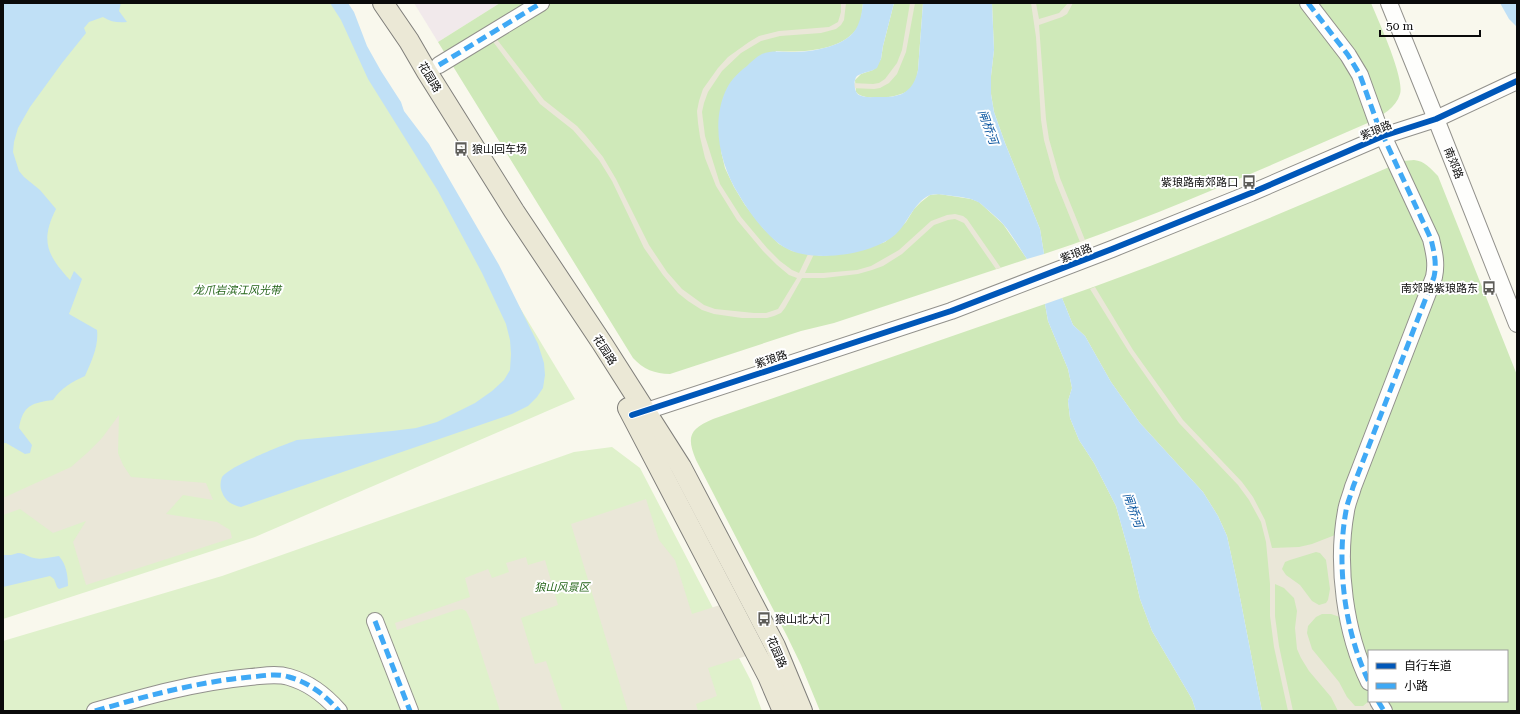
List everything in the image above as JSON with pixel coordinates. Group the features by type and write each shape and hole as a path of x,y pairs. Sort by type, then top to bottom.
{"main road":[{"name":"花园路","path":"374,3 638,413 681,467 775,646 802,711"},
{"name":"花园路","path":"383,3 409,41 510,204 602,343 764,669 783,711"}],"street":[{"path":"439,65 541,3"},
{"path":"1308,3 1348,55 1360,75 1383,136 1430,239 1436,266 1434,277 1353,487 1346,510 1342,569 1346,613 1353,642 1368,680"},
{"name":"南郊路","path":"1389,3 1517,324"},
{"name":"紫琅路","path":"638,413 951,311 1127,244 1251,193 1383,136 1436,119 1517,81"},
{"path":"375,620 410,711"},
{"path":"95,711 196,684 274,675 289,677 316,689 329,700 338,711"},
{"path":"1379,702 1384,711"}],"shaded area":[{"path":"414,3 500,3 438,42"},
{"path":"532,3 550,3 495,37 544,100 577,126 603,157 616,179 649,245 667,272 682,289 704,305 715,309 766,313 778,309 797,278 789,275 763,251 737,220 716,186 705,158 698,123 697,111 703,89 728,57 749,42 759,36 779,31 829,27 838,22 841,12 841,3 846,3 844,20 836,29 821,33 780,36 761,41 741,53 722,71 708,92 702,112 705,136 720,184 741,217 767,248 780,261 792,270 799,273 809,252 829,82 873,84 879,83 885,79 897,63 902,50 910,3 915,3 906,52 897,74 889,83 880,88 874,89 829,87 814,254 805,273 857,270 871,266 899,250 931,221 947,215 955,214 963,216 967,219 1001,268 996,269 964,223 955,219 934,225 902,254 883,266 858,274 824,278 802,278 785,308 781,313 774,316 767,318 742,318 714,314 702,310 678,293 644,248 612,181 599,160 573,130 540,104 491,39"},
{"path":"1031,3 1036,3 1039,19 1059,13 1068,3 1073,3 1067,14 1039,25 1046,119 1049,139 1060,178 1085,240 1080,242 1055,180 1044,140 1041,120 1036,37"},
{"path":"1439,252 1358,489 1348,528 1351,612 1368,668 1368,691 1360,676 1340,617 1331,614 1322,614 1316,617 1308,626 1307,633 1312,649 1339,682 1347,697 1355,706 1363,706 1368,702 1383,702 1373,711 1338,711 1331,697 1309,671 1297,649 1295,628 1297,611 1294,598 1284,588 1275,584 1275,616 1279,646 1293,711 1288,711 1274,647 1270,616 1270,584 1266,542 1261,522 1249,500 1238,485 1179,423 1129,352 1090,289 1095,287 1133,350 1183,420 1242,482 1253,497 1265,520 1272,548 1299,547 1312,544 1335,535","holes":["1316,552 1320,553 1326,560 1330,589 1326,603 1319,605 1312,601 1300,585 1286,575 1282,569 1285,562"]},
{"path":"119,415 118,453 123,465 131,477 206,483 213,500 183,495 166,514 217,522 230,530 232,538 86,585 73,542 86,521 53,533 20,509 3,515 3,498 71,467 102,438"},
{"path":"646,499 659,540 675,560 692,614 720,605 746,656 708,668 717,696 696,704 698,711 628,711 571,524"},
{"path":"526,557 528,565 545,560 558,605 521,618 535,664 546,661 563,711 500,711 470,619 466,611 462,609 456,610 397,630 395,623 470,597 465,578 488,569 492,578 509,572 506,563"}],"green space":[{"name":"龙爪岩滨江风光带","path":"3,3 331,3 424,149 575,399 255,537 3,619"},
{"path":"500,3 863,3 858,27 851,35 842,41 832,46 809,51 776,51 721,151 725,168 745,205 763,228 779,244 792,251 822,256 857,251 885,242 906,222 914,209 930,195 939,194 971,199 979,202 1003,224 1027,259 834,323 801,331 670,374 650,370 633,358 438,42"},
{"path":"894,3 923,3 918,70 915,81 909,90 898,95 874,98 860,95 856,92 855,80 861,74 873,70 881,59"},
{"path":"992,3 1371,3 1385,35 1399,75 1400,94 1392,107 1384,114 1370,122 1249,175 1127,224 1044,254 1040,229 994,112 991,94 991,76 994,50"},
{"path":"1414,160 1421,162 1427,165 1438,176 1517,375 1517,711 1262,711 1227,536 1218,516 1203,492 1140,423 1111,382 1085,336 1073,325 1062,298 1148,267 1403,161"},
{"path":"1045,304 1048,321 1068,369 1072,388 1068,401 1070,418 1079,440 1094,463 1116,506 1140,599 1152,631 1192,699 1196,711 820,711 787,636 696,460 691,445 692,434 699,426 713,419"},
{"name":"狼山风景区","path":"612,447 640,468 751,681 762,711 3,711 3,641 222,576 574,452"}],"water":[{"path":"3,3 121,3 119,11 127,22 115,22 103,17 89,22 84,28 86,33 30,107 18,128 14,142 13,152 19,171 40,190 56,209 48,230 47,239 51,255 70,280 74,271 82,279 69,314 97,330 97,342 94,354 85,376 67,386 53,400 34,404 30,406 23,414 19,428 32,445 30,453 25,454 6,443 3,443"},
{"path":"330,3 348,3 354,12 367,46 381,71 401,102 404,111 429,144 499,265 538,344 544,363 545,375 543,388 528,406 512,414 241,507 232,504 227,500 221,490 222,477 235,467 297,440 416,428 437,422 475,403 492,391 504,380 510,370 510,340 506,324 482,273 438,191 368,79 341,20"},
{"name":"闸桥河","path":"863,3 894,3 881,59 877,68 857,76 855,80 855,89 859,95 866,97 886,97 899,95 909,89 916,78 918,70 923,3 992,3 994,50 991,76 991,94 994,112 1040,229 1044,254 1027,259 1003,224 978,202 939,194 933,194 924,198 896,234 886,241 861,251 831,256 804,254 784,247 769,235 749,211 732,183 722,157 718,129 719,115 727,88 738,73 762,54 773,52 809,51 829,47 847,38 858,25"},
{"path":"1500,3 1517,3 1517,27 1509,19"},
{"name":"闸桥河","path":"1062,298 1073,325 1085,336 1111,382 1140,423 1203,492 1218,516 1227,536 1262,711 1196,711 1192,699 1152,631 1140,599 1116,506 1094,463 1079,440 1070,418 1068,401 1072,388 1068,369 1048,321 1045,304"},
{"path":"18,553 37,559 59,556 66,570 68,586 59,589 54,579 50,576 3,587 3,555"}],"marked path":[{"path":"439,65 541,3"},
{"path":"1308,3 1348,55 1360,75 1378,125 1431,239 1435,258 1434,277 1353,487 1346,511 1342,554 1345,598 1354,642 1368,680"},
{"path":"375,621 410,711"},
{"path":"95,711 191,686 230,679 274,675 289,677 310,686 323,695 339,711"},
{"path":"1379,702 1384,711"}],"cycle path":[{"path":"632,415 951,311 1112,249 1251,193 1383,136 1436,119 1517,81"}],"place":[{"name":"狼山回车场","path":"461,149"},
{"name":"紫琅路南郊路口","path":"1249,182"},
{"name":"南郊路紫琅路东","path":"1489,288"},
{"name":"狼山北大门","path":"764,619"}]}
